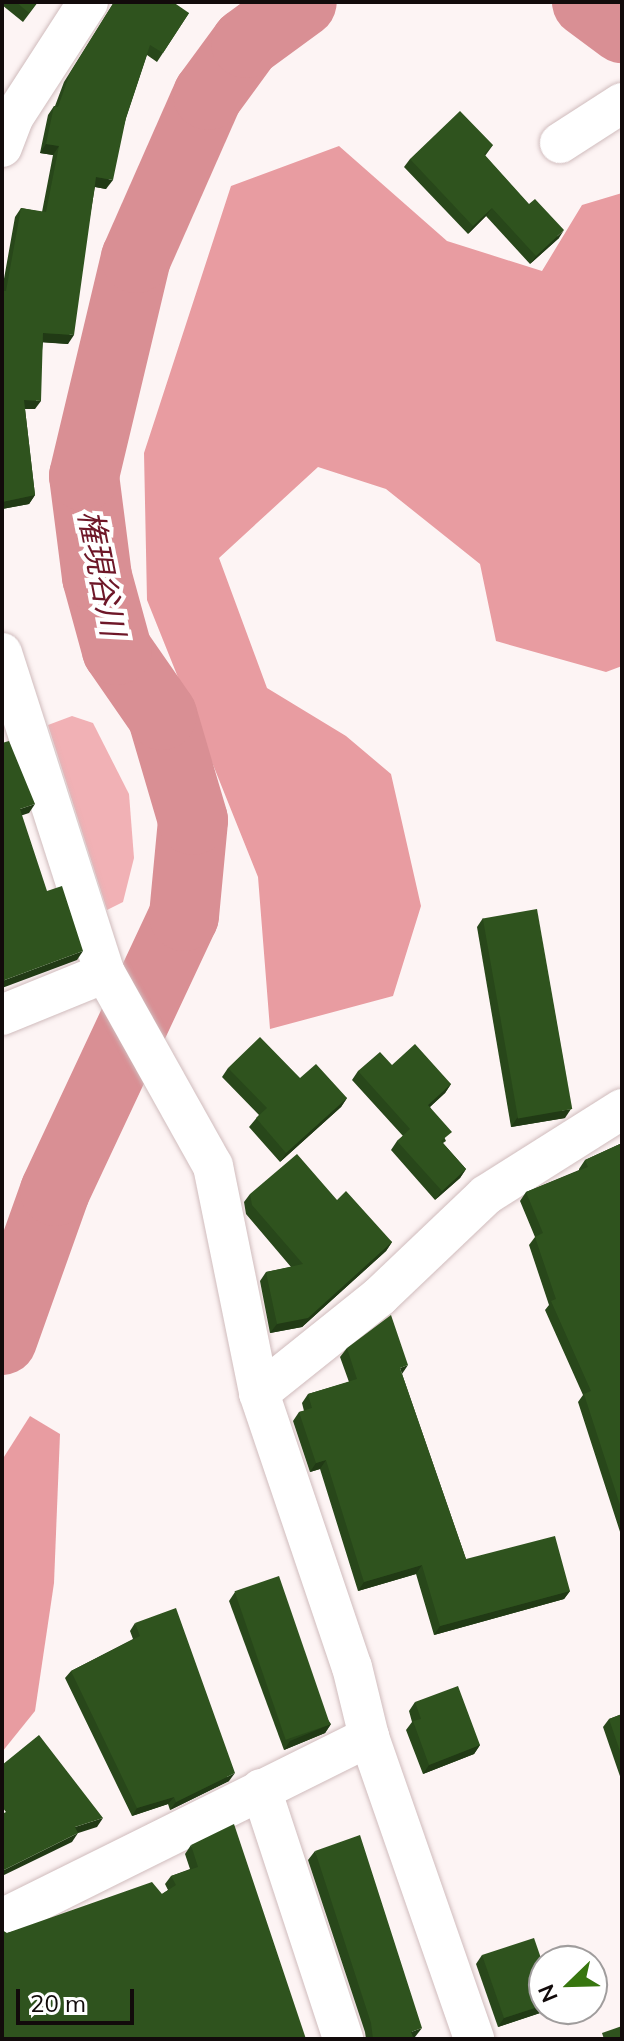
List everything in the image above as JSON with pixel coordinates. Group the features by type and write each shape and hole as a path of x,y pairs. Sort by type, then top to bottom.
{"street":[{"path":"2,147 13,118 88,2"},
{"path":"560,143 622,103"},
{"path":"2,653 13,723 113,985 170,1081 213,1166 259,1393 352,1667 369,1737 474,2039"},
{"path":"2,1015 113,985"},
{"path":"259,1393 380,1296 486,1195 622,1109"},
{"path":"2,1919 369,1737"},
{"path":"261,1789 343,2039"}],"shaded area":[{"path":"339,146 447,241 542,271 582,205 622,193 622,666 606,672 496,641 480,564 386,489 318,467 219,558 267,688 346,736 391,774 421,906 393,996 270,1029 258,877 147,600 144,453 231,186"},
{"path":"72,716 93,723 129,794 134,858 123,902 107,910 48,725"},
{"path":"30,1416 60,1434 54,1583 35,1711 2,1752 2,1460"}],"building":[{"path":"16,2 37,2 29,13"},
{"path":"114,2 173,2 189,13 163,53 150,45 126,118 113,180 96,177 74,335 43,333 41,401 24,400 35,495 2,502 2,291 6,291 21,208 46,212 59,146 46,144 54,106 58,107 70,73"},
{"path":"460,111 493,145 484,154 529,204 535,199 564,230 536,256 492,208 473,226 410,159"},
{"path":"9,741 35,804 20,809 47,891 62,886 83,951 2,981 2,743"},
{"path":"537,909 572,1109 518,1118 483,919"},
{"path":"260,1037 300,1078 316,1064 347,1098 286,1153 256,1118 267,1108 228,1068"},
{"path":"415,1044 451,1084 428,1105 452,1132 441,1141 466,1169 442,1191 397,1141 410,1129 358,1071 380,1052 392,1065"},
{"path":"622,1143 622,1511 584,1394 591,1391 551,1301 556,1299 535,1237 543,1233 526,1192 588,1167 585,1160"},
{"path":"297,1154 337,1200 346,1191 392,1242 308,1318 277,1324 266,1272 303,1264 252,1205 250,1194"},
{"path":"391,1315 408,1365 400,1368 466,1559 555,1536 570,1591 440,1626 422,1565 364,1582 326,1460 316,1463 299,1412 312,1408 308,1394 357,1379 347,1348"},
{"path":"279,1576 330,1724 286,1740 235,1591"},
{"path":"176,1608 235,1773 176,1802 174,1797 137,1808 71,1671 140,1636 135,1623"},
{"path":"458,1686 480,1745 429,1765 413,1721 421,1719 415,1702"},
{"path":"622,1714 622,1757 609,1719"},
{"path":"39,1735 103,1818 75,1827 78,1833 2,1871 2,1814 6,1812 2,1807 2,1765"},
{"path":"234,1824 306,2039 2,2039 2,1930 7,1933 152,1882 162,1894 176,1885 171,1876 198,1867 191,1845"},
{"path":"360,1835 422,2028 411,2032 414,2039 373,2039 371,2023 315,1851"},
{"path":"534,1938 536,1945 528,1945 528,2010 504,2018 482,1955"},
{"path":"622,2026 622,2039 604,2039 602,2033"}],"waterway":[{"name":"権現谷川","path":"2,1340 55,1191 184,916 193,820 162,715 117,650 97,577 84,476 136,258 208,95 246,43 302,2"},
{"name":"権現谷川","path":"587,2 622,28"}]}
